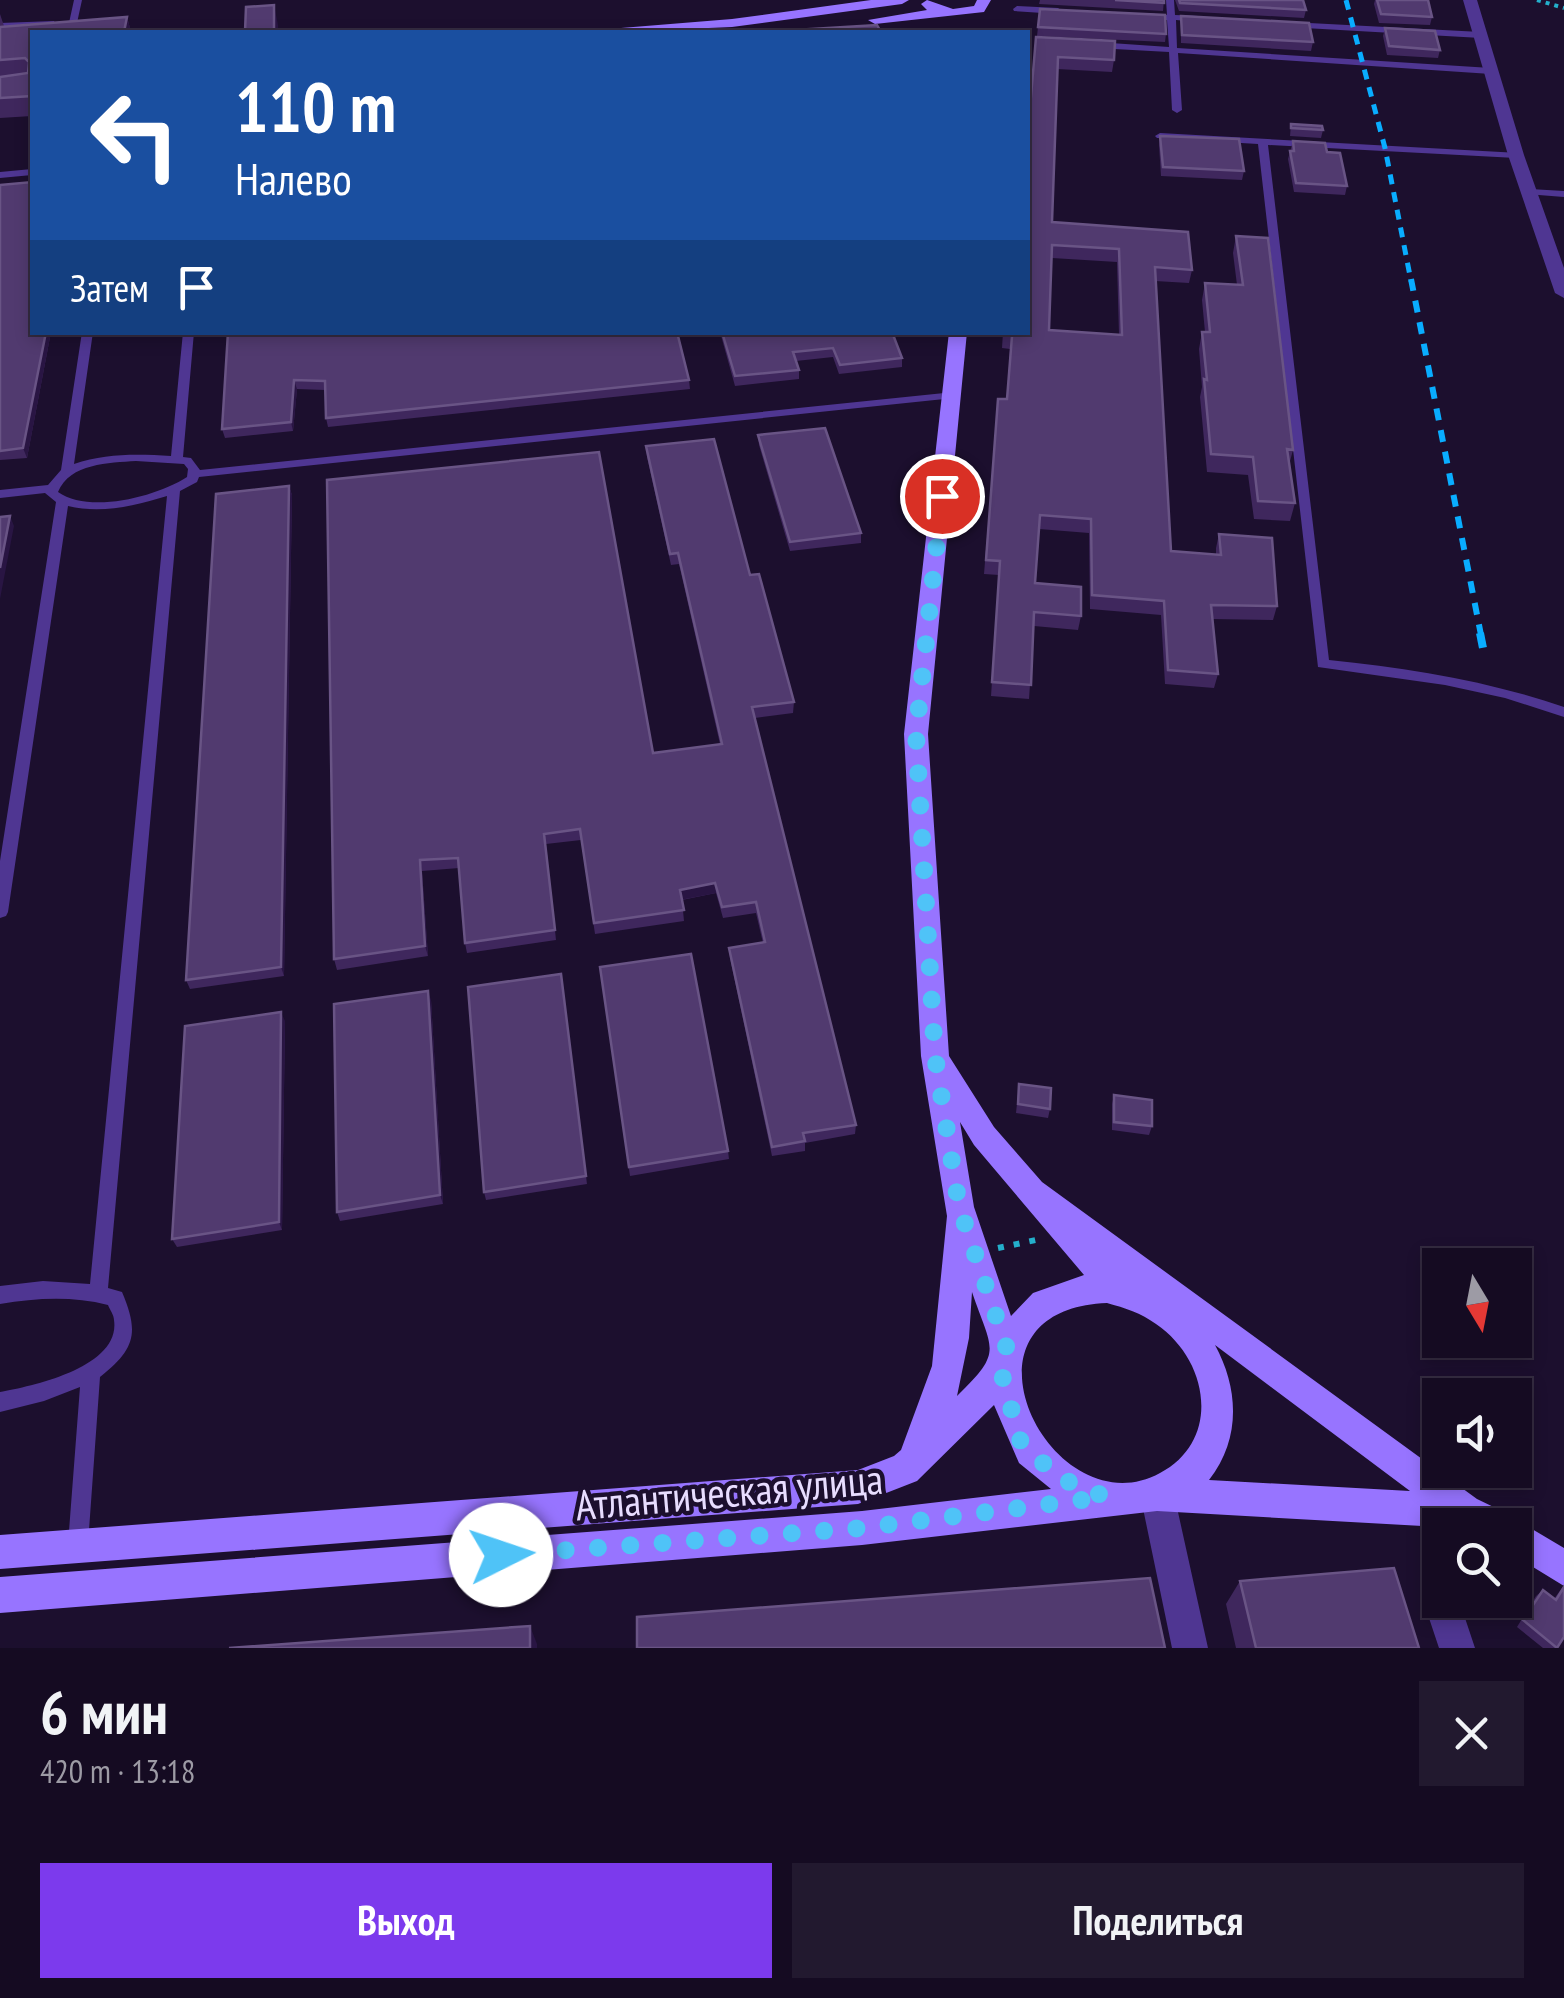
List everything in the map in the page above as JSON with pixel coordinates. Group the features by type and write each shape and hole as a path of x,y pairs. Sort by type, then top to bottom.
{"street":[{"path":"646,30 752,21 902,0"},
{"path":"753,30 948,12 984,3 980,27 948,12 927,0"},
{"path":"1470,0 1516,155 1564,293"},
{"path":"958,335 916,734 935,1056 959,1206 1004,1362 1020,1440 1057,1477 1106,1497 1157,1494 1422,1514"},
{"path":"935,1056 984,1136 1115,1289"},
{"path":"1027,1188 1296,1389 1466,1508"},
{"path":"906,1469 936,1416 954,1350 959,1206"},
{"path":"1004,1362 1030,1313 1069,1292 1115,1289 1146,1298 1174,1316 1197,1338 1296,1389"},
{"path":"1157,1494 1197,1469 1218,1429 1218,1382 1197,1338"},
{"name":"Атлантическая улица","path":"0,1552 858,1487 906,1469 1004,1362"},
{"path":"1157,1494 1190,1648"},
{"name":"Атлантическая улица","path":"0,1595 862,1528 1106,1497"},
{"path":"74,1588 78,1544"},
{"path":"1532,1547 1564,1569"},
{"path":"1447,1618 1457,1648"}],"lane":[{"path":"0,26 72,27 78,0"},
{"path":"1170,0 1177,110"},
{"path":"1017,9 1074,12"},
{"path":"1132,16 1207,20"},
{"path":"1280,24 1480,35"},
{"path":"1090,45 1491,71"},
{"path":"1160,136 1516,155"},
{"path":"1263,142 1323,664 1411,672 1516,694 1564,712"},
{"path":"0,174 30,172"},
{"path":"1530,192 1564,194"},
{"path":"67,472 88,335"},
{"path":"177,459 189,335"},
{"path":"52,488 62,502 119,504 174,491 194,474 954,395"},
{"path":"0,494 52,488 67,472 136,457 187,461 194,474"},
{"path":"98,1293 174,491"},
{"path":"0,912 62,502"},
{"path":"0,1295 36,1289 98,1293 114,1298 125,1314 122,1341 105,1363 54,1389 0,1402"},
{"path":"78,1544 90,1372"}],"path":[{"path":"1537,0 1564,8"},
{"path":"974,1252 1039,1239 1058,1224"}],"building":[{"path":"1115,0 1164,0 1164,3"},
{"path":"1179,0 1303,0 1306,10 1180,3"},
{"path":"1377,0 1428,0 1432,17 1381,14"},
{"path":"274,5 274,30 245,30 246,7"},
{"path":"1040,9 1165,15 1166,34 1038,27"},
{"path":"1181,16 1309,23 1313,42 1182,35"},
{"path":"127,17 124,30 30,30 30,96 0,98 0,77 28,73 29,62 25,58 0,60 0,27"},
{"path":"877,25 880,30 796,30"},
{"path":"1385,28 1435,31 1440,50 1389,46"},
{"path":"1036,37 1115,41 1114,60 1058,57 1052,222 1188,232 1192,270 1155,267 1171,551 1221,555 1219,534 1272,538 1277,606 1211,605 1218,674 1168,670 1164,601 1092,595 1091,519 1040,515 1035,583 1081,587 1081,616 1034,612 1031,685 992,682 1000,561 986,560 998,399 1007,399 1012,336 1003,335 1030,335 1030,108","holes":["1052,245 1119,249 1122,335 1049,330"]},
{"path":"1291,124 1322,126 1323,130 1291,128"},
{"path":"1160,136 1239,139 1244,171 1163,167"},
{"path":"1293,141 1325,143 1327,152 1340,153 1347,186 1296,183 1290,151 1294,151"},
{"path":"30,182 30,335 45,335 23,448 0,451 0,185"},
{"path":"1236,236 1268,238 1293,450 1287,449 1295,503 1258,501 1253,457 1211,454 1202,332 1210,332 1205,283 1243,285"},
{"path":"228,335 678,335 689,380 326,418 325,381 294,380 291,422 222,429"},
{"path":"723,335 893,335 902,358 840,365 833,348 793,352 799,370 735,376"},
{"path":"825,428 861,533 790,542 758,435"},
{"path":"714,439 750,575 759,574 794,702 752,707 856,1125 803,1133 805,1141 772,1147 729,948 765,942 756,902 722,907 715,883 680,890 684,910 594,923 580,829 544,834 555,930 465,943 458,858 420,860 425,946 334,959 327,480 599,452 653,753 722,744 678,553 670,554 646,446"},
{"path":"289,486 281,967 186,980 216,494"},
{"path":"10,516 0,568 0,517"},
{"path":"691,954 728,1151 629,1167 600,967"},
{"path":"561,974 586,1176 484,1192 468,987"},
{"path":"428,991 440,1195 337,1212 334,1004"},
{"path":"281,1012 279,1222 172,1239 185,1026"},
{"path":"1019,1084 1051,1088 1050,1109 1018,1104"},
{"path":"1114,1095 1152,1100 1152,1126 1114,1122"},
{"path":"1394,1568 1419,1648 1256,1648 1240,1581"},
{"path":"1150,1578 1165,1648 637,1648 637,1617"},
{"path":"1564,1587 1564,1637 1557,1648 1523,1620 1532,1618 1532,1606 1543,1590 1556,1600"},
{"path":"530,1626 530,1648 229,1648"}],"railway":[{"path":"1346,0 1385,148 1411,281"},
{"path":"1411,279 1481,635"},
{"path":"1480,633 1483,648"}],"route":[{"path":"501,1555 862,1528 1106,1497 1057,1477 1020,1440 1002,1375 1007,1349 959,1206 935,1056 916,734 942,496"}]}
